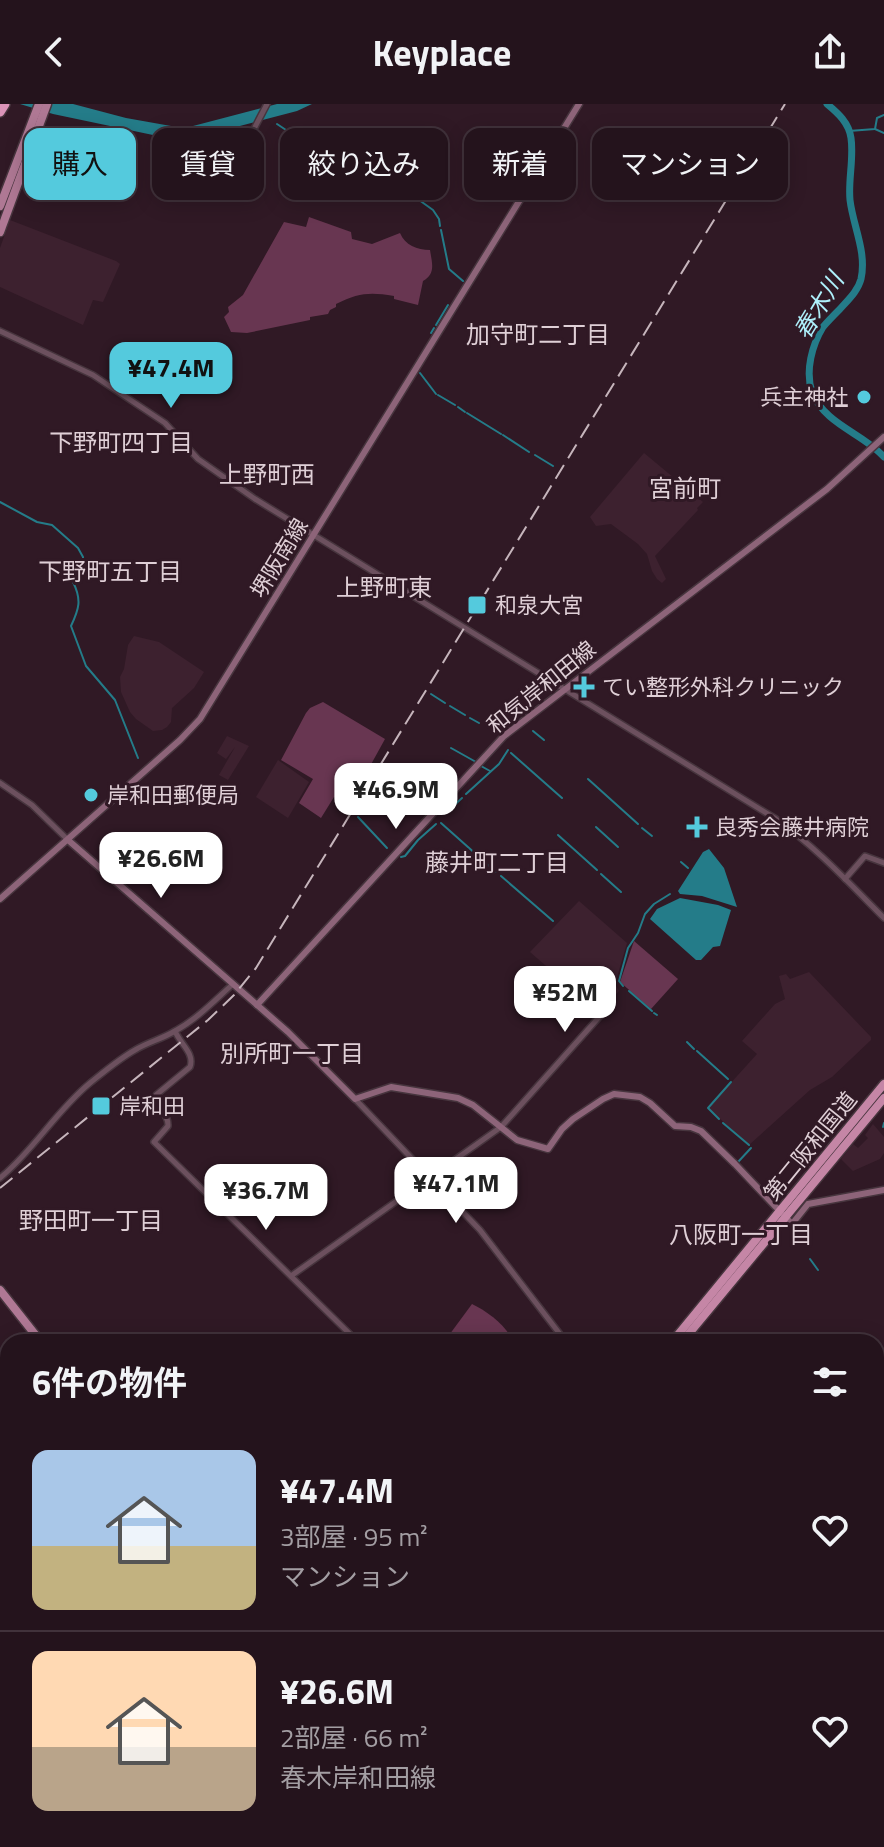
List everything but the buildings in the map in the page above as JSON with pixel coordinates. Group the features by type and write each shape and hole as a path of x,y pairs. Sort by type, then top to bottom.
{"highway":[{"path":"0,112 5,104"},
{"name":"第二阪和国道","path":"679,1334 786,1217 884,1084"},
{"name":"第二阪和国道","path":"689,1334 884,1098"}],"main road":[{"path":"0,206 40,110 47,104"},
{"name":"堺阪南線","path":"0,899 197,723 579,104"},
{"path":"0,232 40,110"},
{"name":"和気岸和田線","path":"257,1005 504,736 827,489 882,439"},
{"path":"68,840 288,1032 355,1099 391,1087 458,1098 473,1105 517,1140 548,1149 562,1129 603,1099 614,1094 640,1097 675,1126 701,1131 786,1217 808,1204 884,1190"},
{"path":"0,1290 35,1334"}],"street":[{"path":"255,128 267,104"},
{"path":"0,331 93,375 165,423 198,459 255,499 783,825 806,841 884,918"},
{"path":"0,783 32,805 68,840"},
{"path":"845,879 865,856 884,863"},
{"path":"0,1178 87,1086 136,1049 175,1031 206,1009 233,984"},
{"path":"291,1276 501,1127 600,1016"},
{"path":"175,1031 190,1053 191,1064 156,1095 156,1102 166,1115 168,1126 154,1142 350,1334"},
{"path":"355,1099 480,1230 560,1334"}],"shaded area":[{"path":"309,217 351,232 352,239 372,244 400,233 412,246 430,250 431,272 423,281 418,305 394,299 394,296 364,294 336,304 328,314 310,317 310,320 247,333 231,332 224,317 229,312 228,307 243,295 284,222 306,227"},
{"path":"10,220 120,264 103,302 93,300 83,325 0,287 0,248"},
{"path":"644,453 703,502 655,556 666,579 662,583 652,571 647,554 638,544 611,524 596,526 590,517"},
{"path":"134,636 159,642 204,672 194,688 172,708 171,722 162,730 153,731 136,719 121,692 120,677 128,645"},
{"path":"323,702 385,739 347,808 334,797 321,818 299,803 313,779 281,760 306,713"},
{"path":"227,736 249,746 228,780 219,775 235,747 226,759 217,753"},
{"path":"278,760 309,782 288,818 256,797"},
{"path":"579,901 627,943 615,984 619,991 599,1012 530,952"},
{"path":"634,941 678,979 651,1009 620,982"},
{"path":"809,972 871,1040 832,1077 810,1090 749,1145 708,1108 757,1054 742,1041 775,1004 785,999 779,976 786,974 790,979"},
{"path":"873,1124 884,1137 884,1153 880,1159 853,1171 841,1159 853,1144 858,1148 868,1138 865,1135"},
{"path":"472,1304 495,1319 508,1334 450,1334"}],"water":[{"path":"20,104 73,104 126,118 171,126 193,126 277,104 312,104 232,128 152,128 152,135 136,131 136,128 120,128"},
{"path":"709,849 724,868 737,907 678,891 703,852"},
{"path":"680,898 731,910 720,946 713,947 701,960 696,960 650,919 657,909"}],"waterway":[{"name":"春木川","path":"827,104 842,119 850,133 850,200 861,249 862,269 855,291 819,334 811,358 810,384 826,413 884,457"},
{"path":"849,131 875,129 877,118 884,115"},
{"path":"277,124 298,138 306,152 325,165 387,178 433,210 440,226"},
{"path":"875,129 884,133"},
{"path":"441,230 449,269 463,281"},
{"path":"436,325 448,305"},
{"path":"431,333 434,328"},
{"path":"420,373 436,394"},
{"path":"438,395 455,405"},
{"path":"458,407 465,412"},
{"path":"467,413 501,434"},
{"path":"503,435 529,452"},
{"path":"535,455 553,466"},
{"path":"0,502 37,522 52,525 78,548 83,557 73,582 78,604 71,626 86,666 115,700 138,758"},
{"path":"431,694 445,703"},
{"path":"450,706 465,715"},
{"path":"470,718 479,723"},
{"path":"533,731 544,740"},
{"path":"451,748 476,762"},
{"path":"466,794 499,764 508,750"},
{"path":"511,753 562,798"},
{"path":"481,766 490,771"},
{"path":"588,779 638,824"},
{"path":"450,809 462,798"},
{"path":"358,817 387,848"},
{"path":"441,823 496,872"},
{"path":"401,857 436,824"},
{"path":"596,827 618,847"},
{"path":"642,828 652,836"},
{"path":"558,835 597,870"},
{"path":"681,862 688,868"},
{"path":"601,874 621,892"},
{"path":"501,876 553,921"},
{"path":"623,986 619,981 628,948 645,914 670,894"},
{"path":"629,991 652,1011"},
{"path":"687,1042 694,1049"},
{"path":"697,1051 728,1079"},
{"path":"719,1119 708,1108 731,1082"},
{"path":"723,1123 749,1145"},
{"path":"883,1127 884,1123"},
{"path":"738,1162 751,1148"},
{"path":"810,1259 818,1270"}],"railway":[{"path":"0,1188 208,1020 256,968 785,104"}],"place":[{"name":"兵主神社","path":"864,397"},
{"name":"和泉大宮","path":"477,605"},
{"name":"てい整形外科クリニック","path":"584,687"},
{"name":"岸和田郵便局","path":"91,795"},
{"name":"良秀会藤井病院","path":"697,827"},
{"name":"岸和田","path":"101,1106"}],"district":[{"name":"加守町二丁目","path":"538,335"},
{"name":"下野町四丁目","path":"121,443"},
{"name":"上野町西","path":"267,475"},
{"name":"宮前町","path":"685,489"},
{"name":"下野町五丁目","path":"110,572"},
{"name":"上野町東","path":"384,588"},
{"name":"藤井町二丁目","path":"497,863"},
{"name":"別所町一丁目","path":"292,1054"},
{"name":"野田町一丁目","path":"91,1221"},
{"name":"八阪町一丁目","path":"741,1235"}]}
